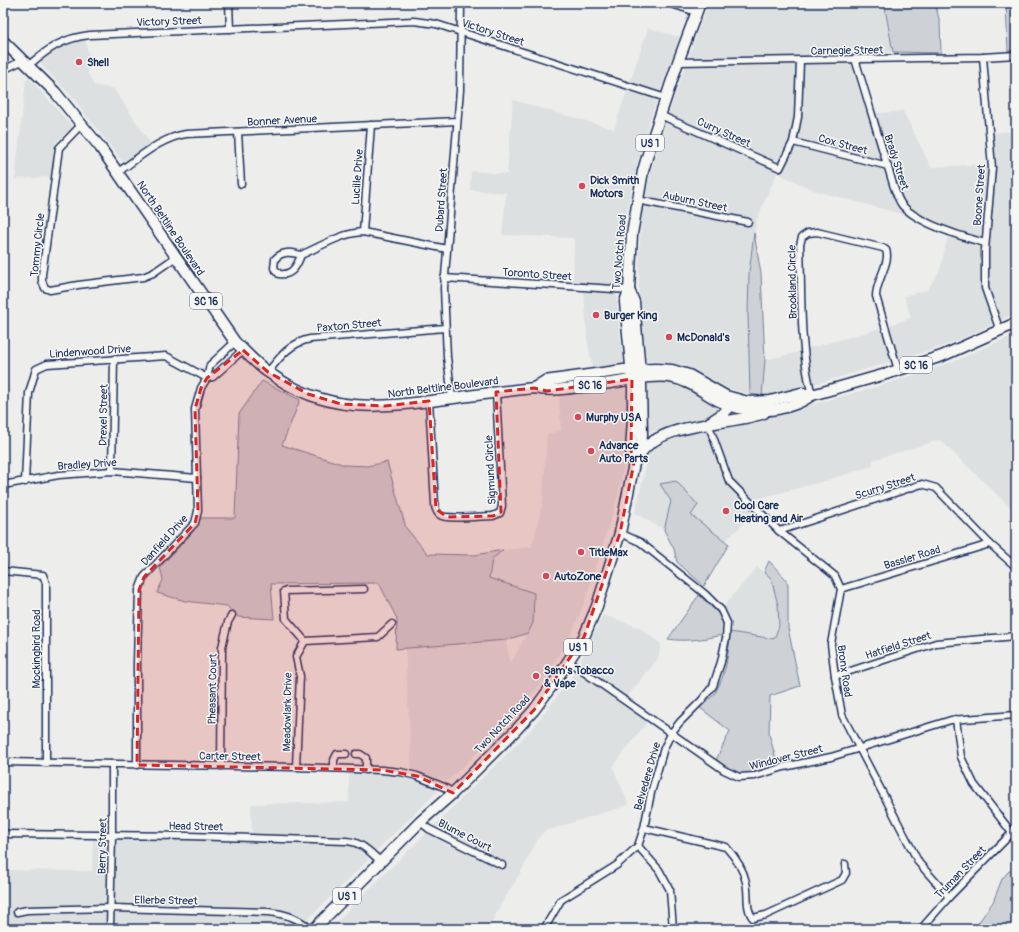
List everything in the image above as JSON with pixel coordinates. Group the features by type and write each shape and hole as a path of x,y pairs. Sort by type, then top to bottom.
{"main road":[{"name":"Two Notch Road","path":"314,929 420,822 453,793 526,718 556,680 586,633 597,606 620,533 634,463 640,454 642,435 636,374 625,302 629,290 631,241 637,200 646,157 698,8"},
{"name":"North Beltline Boulevard","path":"3,41 56,92 82,124 118,172 235,342 268,372 288,385 308,394 341,404 379,407 534,388 545,381 636,374 663,369 684,374 700,381 734,403"},
{"name":"SC 16","path":"812,395 942,356 1016,323"},
{"name":"Two Notch Road","path":"634,463 631,451 636,374"},
{"path":"708,423 724,413 734,403 770,401 801,393 812,395"},
{"path":"642,435 663,435 708,423 720,423 752,417 803,402 812,395"},
{"path":"734,403 748,410 762,411 775,409"},
{"path":"640,454 645,446 663,435"}],"street":[{"path":"229,3 230,29"},
{"name":"Dubard Street","path":"452,398 445,328 444,278 461,79 461,3"},
{"path":"669,3 698,8"},
{"name":"Victory Street","path":"3,70 26,63 68,39 83,36 402,20 425,22 461,32 666,98"},
{"name":"Carnegie Street","path":"678,62 800,61 1016,55"},
{"name":"Boone Street","path":"984,57 992,168 985,243 985,288 1000,331"},
{"name":"Brady Street","path":"855,59 888,166 899,199 903,206 918,217 949,232 985,243"},
{"path":"793,142 798,117 800,61"},
{"name":"Curry Street","path":"660,115 780,168 793,142"},
{"name":"Bonner Avenue","path":"118,172 173,136 193,133 457,121"},
{"name":"Tommy Circle","path":"82,124 59,148 42,275 42,281 45,288 50,290 143,277 153,273 176,258"},
{"name":"Lucille Drive","path":"363,232 371,124"},
{"path":"238,132 241,184"},
{"name":"Cox Street","path":"793,142 888,166"},
{"name":"Auburn Street","path":"637,200 748,222"},
{"path":"301,256 292,253 280,254 273,262 275,270 282,274 289,273 296,268 301,256 352,233 363,232 447,249"},
{"name":"Brookland Circle","path":"812,395 804,346 800,256 801,240 804,235 808,233 817,232 886,250 888,257 878,283 876,296 898,370"},
{"name":"Toronto Street","path":"444,278 629,290"},
{"name":"Paxton Street","path":"268,372 287,350 302,340 445,328"},
{"name":"Danfield Drive","path":"137,765 139,590 144,577 195,523 198,511 195,408 201,388 207,378 210,365 235,342"},
{"path":"207,378 213,376 243,350"},
{"name":"Lindenwood Drive","path":"25,482 29,393 36,369 47,364 166,356 207,378"},
{"name":"Drexel Street","path":"112,471 114,359"},
{"name":"Sigmund Circle","path":"429,401 435,504 437,512 443,517 493,516 500,513 502,506 496,392"},
{"path":"708,423 729,481 779,531 835,576 841,589"},
{"name":"Bradley Drive","path":"3,485 59,475 112,471 197,478"},
{"name":"Scurry Street","path":"779,531 922,484 936,488 990,544 1016,567"},
{"name":"Belvedere Drive","path":"544,929 561,900 617,865 638,846 644,828 651,793 661,756 672,732 709,692 715,682 726,638 726,619 721,610 705,594 640,542 620,533"},
{"name":"Bassler Road","path":"841,589 990,544"},
{"name":"Mockingbird Road","path":"3,571 43,574 46,583 46,763"},
{"path":"364,589 284,591 286,619 305,641 378,636 392,624"},
{"name":"Bronx Road","path":"841,589 831,644 842,715 919,863 949,898"},
{"name":"Pheasant Court","path":"221,766 222,647 228,622 232,615"},
{"name":"Hatfield Street","path":"835,676 936,643 1016,636"},
{"name":"Meadowlark Drive","path":"296,767 300,676 296,658 305,641"},
{"name":"Windover Street","path":"568,661 672,732 724,770 734,775 744,777 755,776 832,757 956,720 1016,715"},
{"path":"956,720 961,757 974,784 1014,832"},
{"path":"334,768 334,760 337,754 346,754"},
{"path":"356,754 360,754 366,758 366,770"},
{"name":"Carter Street","path":"3,762 296,767 401,772 444,787 453,793"},
{"name":"Berry Street","path":"110,929 112,764"},
{"name":"Blume Court","path":"420,822 429,829 502,865"},
{"path":"644,828 726,848 734,856 743,870 747,884 749,914 753,918 773,912 842,880 846,872 845,864"},
{"name":"Truman Street","path":"921,929 949,898 1014,832"},
{"name":"Head Street","path":"3,834 189,836 354,842 364,846 381,862"},
{"path":"638,846 659,870 670,890 673,929"},
{"name":"Ellerbe Street","path":"17,912 27,910 111,908 275,912 295,918 311,929"}],"highlighted area":[{"path":"243,350 268,372 308,394 341,404 385,406 429,401 436,509 447,517 493,516 501,512 496,392 534,388 547,391 632,379 631,451 634,463 620,533 584,637 534,710 453,793 417,776 382,770 137,765 139,590 144,577 195,523 198,511 195,409 201,388 207,378"}],"shaded area":[{"path":"738,3 884,3 893,52 850,56 867,114 903,111 931,167 988,164 980,245 989,246 995,170 992,133 1016,131 1016,313 938,348 823,382 762,396 765,360 799,352 911,318 904,296 927,290 940,270 948,236 898,213 818,192 777,173 757,219 749,273 748,314 750,394 732,390 698,371 682,365 645,360 639,309 639,252 642,213 646,189 663,129 707,6"},
{"path":"884,3 935,3 940,23 941,53 893,52"},
{"path":"1006,3 1016,3 1016,51 1008,51"},
{"path":"648,28 680,37 651,116 640,154 632,184 621,247 620,280 617,298 619,330 624,363 621,365 593,369 587,339 584,292 573,282 574,238 502,235 506,193 470,190 471,171 507,174 513,100 614,129"},
{"path":"85,39 89,56 88,74 94,85 114,89 151,144 123,162 72,97 41,64 44,58 59,47 74,41"},
{"path":"29,78 73,127 56,142 51,177 15,179 26,79"},
{"path":"754,233 761,274 765,360 762,396 750,394 748,314 749,273"},
{"path":"1016,334 1016,513 940,440 873,460 873,466 821,482 753,500 762,509 754,514 725,541 672,501 664,530 635,513 648,450 665,440 787,411 883,385 950,363"},
{"path":"262,381 300,400 282,445 345,465 367,466 387,462 406,528 428,554 475,555 503,550 492,559 489,578 534,593 533,623 528,633 506,640 396,649 397,619 379,583 271,584 274,619 238,617 227,606 185,601 157,593 163,580 160,567 192,533 201,518 235,518 239,414"},
{"path":"648,382 663,382 690,390 720,407 718,413 678,427 648,432"},
{"path":"623,387 626,390 626,439 623,470 617,499 585,601 573,630 540,684 507,724 448,781 412,772 405,648 506,640 510,664 533,623 534,593 489,578 492,559 503,550 532,547 543,501 547,434 561,430 559,395"},
{"path":"676,481 698,505 691,515 729,544 704,586 677,562 674,549 664,530 671,501 660,484"},
{"path":"769,561 785,578 788,585 788,628 800,686 770,696 769,734 778,766 752,774 746,774 733,770 716,760 730,731 699,707 708,701 713,695 722,679 728,655 730,632 774,639 779,626 778,605 771,578 764,572"},
{"path":"757,567 771,578 775,590 778,605 779,626 774,639 730,632 730,624 723,607"},
{"path":"699,595 720,615 725,629 722,635 695,640 668,639"},
{"path":"603,615 639,627 661,644 658,659 626,698 579,664"},
{"path":"574,674 583,677 647,722 613,767 629,805 545,831 539,837 521,872 497,911 489,929 332,929 331,928 351,907 531,730"},
{"path":"349,772 399,775 422,781 439,790 375,852 361,840 357,847 369,859 298,929 3,929 3,870 92,871 93,837 252,841 251,804 349,802"},
{"path":"1009,871 1016,871 1016,929 974,929 993,902 1002,879"}],"place":[{"name":"Shell","path":"79,62"},
{"name":"Dick Smith Motors","path":"582,186"},
{"name":"Burger King","path":"596,315"},
{"name":"McDonald's","path":"669,337"},
{"name":"Murphy USA","path":"578,417"},
{"name":"Advance Auto Parts","path":"591,451"},
{"name":"Cool Care Heating and Air","path":"726,511"},
{"name":"TitleMax","path":"581,552"},
{"name":"AutoZone","path":"546,576"},
{"name":"Sam's Tobacco & Vape","path":"536,676"}]}
